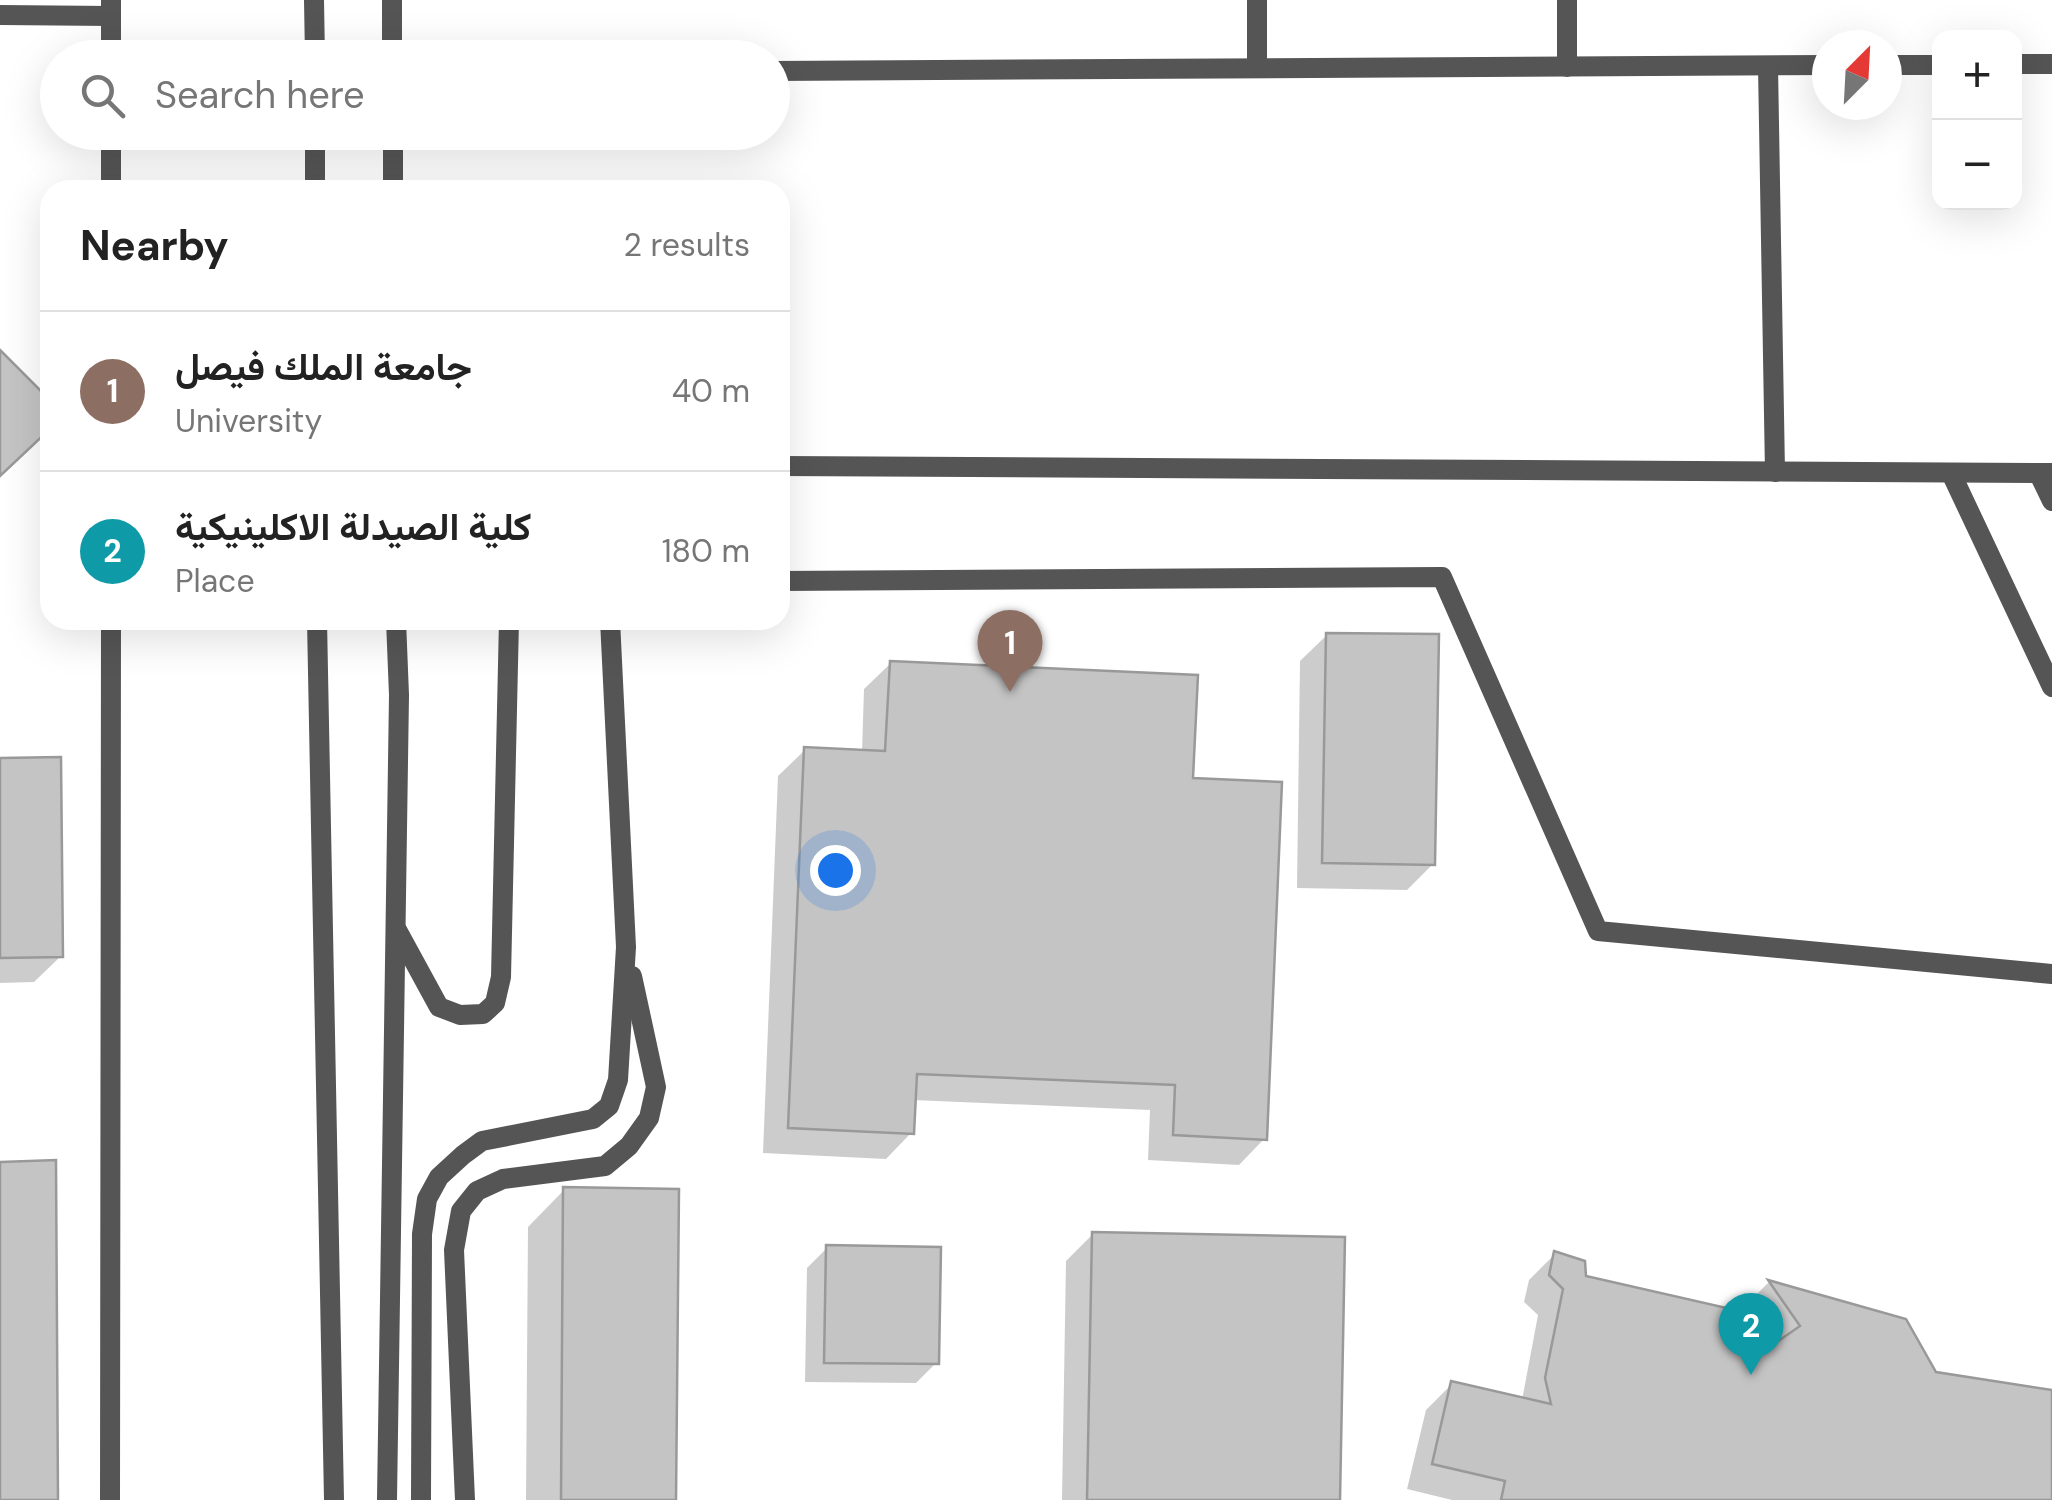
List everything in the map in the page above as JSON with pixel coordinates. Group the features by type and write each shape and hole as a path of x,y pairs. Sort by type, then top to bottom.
{"street":[{"path":"314,0 315,40"},
{"path":"392,0 392,40"},
{"path":"1256,0 1257,68"},
{"path":"1567,0 1567,66"},
{"path":"0,15 111,8 111,40"},
{"path":"2022,64 2052,64"},
{"path":"790,71 1812,65"},
{"path":"1902,65 1932,65"},
{"path":"1768,66 1776,472"},
{"path":"111,150 111,180"},
{"path":"315,150 315,180"},
{"path":"392,150 393,180"},
{"path":"790,466 2046,473 2052,501"},
{"path":"1950,473 2052,687"},
{"path":"790,582 1442,577 1598,931 2052,974"},
{"path":"110,1500 111,630"},
{"path":"318,630 334,1500"},
{"path":"387,1500 399,695 396,630"},
{"path":"395,926 438,1007 460,1015 483,1014 495,1003 500,977 508,630"},
{"path":"421,1500 422,1234 428,1200 438,1177 482,1141 594,1120 610,1106 618,1080 626,947 610,630"},
{"path":"464,1500 454,1250 461,1211 477,1191 502,1178 605,1166 629,1146 649,1118 656,1086 626,947"}],"building":[{"path":"0,350 40,390 40,438 0,476"},
{"path":"1326,633 1439,634 1435,865 1322,863"},
{"path":"890,661 1198,675 1193,778 1282,782 1267,1140 1173,1135 1175,1085 917,1074 914,1134 788,1128 804,747 885,751"},
{"path":"61,757 63,957 0,958 0,758"},
{"path":"56,1160 58,1500 0,1500 0,1162"},
{"path":"563,1187 679,1189 676,1500 561,1500"},
{"path":"1092,1232 1345,1237 1340,1500 1087,1500"},
{"path":"826,1245 941,1247 939,1364 824,1363"},
{"path":"1554,1251 1585,1261 1586,1276 1740,1311 1767,1349 1800,1326 1768,1280 1906,1319 1936,1372 2052,1390 2052,1500 1501,1500 1505,1481 1432,1464 1451,1381 1551,1404 1545,1378 1563,1289 1549,1275"}],"place":[{"name":"جامعة الملك فيصل","path":"1010,692"},
{"name":"كلية الصيدلة الاكلينيكية","path":"1751,1375"}]}
